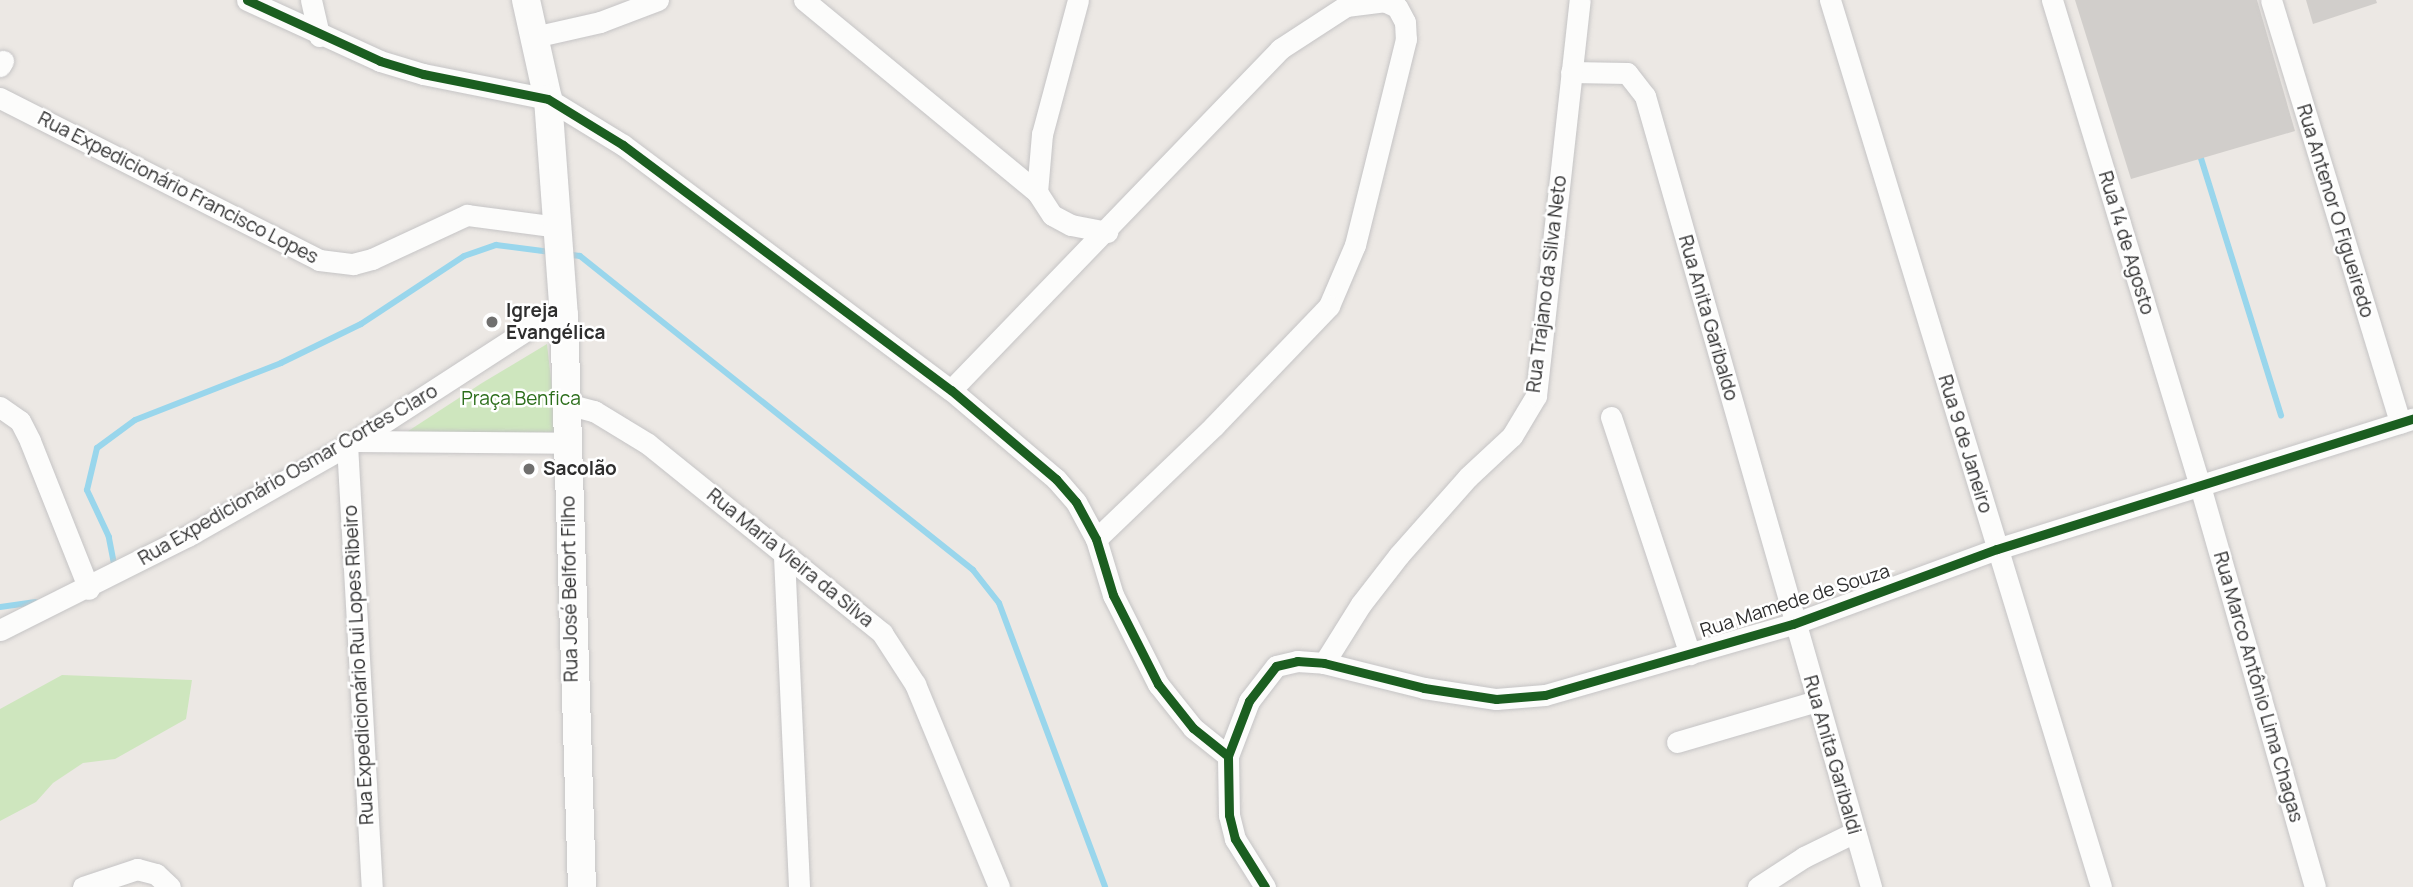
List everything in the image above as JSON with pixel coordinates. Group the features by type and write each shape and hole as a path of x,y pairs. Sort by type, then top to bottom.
{"street":[{"path":"247,0 319,36 423,74 548,99 622,145 951,390 1056,479 1076,502 1096,539 1113,595 1158,684 1193,728 1228,756 1229,815 1235,839 1265,887"},
{"path":"311,0 319,36"},
{"name":"Rua José Belfort Filho","path":"526,0 548,99 564,315 582,887"},
{"path":"534,37 600,22 658,0"},
{"path":"804,0 1037,192 1052,215 1071,225 1107,232"},
{"path":"1037,192 1044,122 1078,0"},
{"name":"Rua Trajano da Silva Neto","path":"1324,663 1392,564 1468,477 1512,436 1536,396 1580,0"},
{"name":"Rua 9 de Janeiro","path":"1830,0 2101,887"},
{"name":"Rua 14 de Agosto","path":"2052,0 2200,486"},
{"name":"Rua Antenor O Figueiredo","path":"2270,0 2407,421"},
{"path":"951,390 1107,232 1280,49 1346,6 1384,1 1397,7 1405,22 1406,39 1355,245 1329,306 1214,426 1096,539"},
{"name":"Rua Anita Garibaldo","path":"1571,72 1627,73 1645,96 1793,624"},
{"name":"Rua Expedicionário Francisco Lopes","path":"0,98 319,260 353,264 372,259 467,215 558,227"},
{"name":"Rua Expedicionário Osmar Cortes Claro","path":"2,627 351,442 536,324 564,315"},
{"name":"Rua Maria Vieira da Silva","path":"567,404 594,411 648,444 784,556 858,610 899,653 930,718 999,887"},
{"path":"0,407 20,421 30,441 87,584"},
{"path":"1611,417 1690,654"},
{"name":"Rua Mamede de Souza","path":"1228,756 1249,701 1276,666 1297,661 1324,663 1424,688 1496,699 1545,695 1793,624 1997,549 2407,421"},
{"path":"351,442 566,443"},
{"name":"Rua Expedicionário Rui Lopes Ribeiro","path":"351,442 372,887"},
{"name":"Rua Marco Antônio Lima Chagas","path":"2200,486 2315,887"},
{"path":"784,556 799,887"},
{"name":"Rua Anita Garibaldi","path":"1793,624 1871,887"},
{"path":"1677,742 1816,701"},
{"path":"1758,887 1804,857 1855,832"},
{"path":"83,887 137,869 156,874 170,887"}],"green space":[{"name":"Praça Benfica","path":"547,344 557,432 399,437 482,383"},
{"path":"62,675 192,680 186,719 115,759 83,763 53,783 36,802 0,821 0,709"}],"building":[{"path":"2075,0 2257,0 2295,131 2131,179"},
{"path":"2306,0 2376,0 2377,3 2313,24"}],"waterway":[{"path":"2199,152 2281,416"},
{"path":"115,569 109,537 87,490 97,448 135,420 281,363 361,324 464,256 496,245 551,252"},
{"path":"565,254 580,256 973,570 999,603 1105,887"},
{"path":"0,607 36,602"}],"cycle path":[{"path":"247,0 380,61 423,74 548,99 623,145 951,390 1056,479 1076,502 1096,539 1113,595 1158,684 1193,728 1228,756"},
{"path":"1265,887 1235,839 1229,815 1228,756 1249,701 1276,666 1297,661 1324,663 1424,688 1496,699 1545,695 1793,624 1997,549 2413,419"}],"place":[{"name":"Igreja Evangélica","path":"492,322"},
{"name":"Sacolão","path":"529,469"}]}
